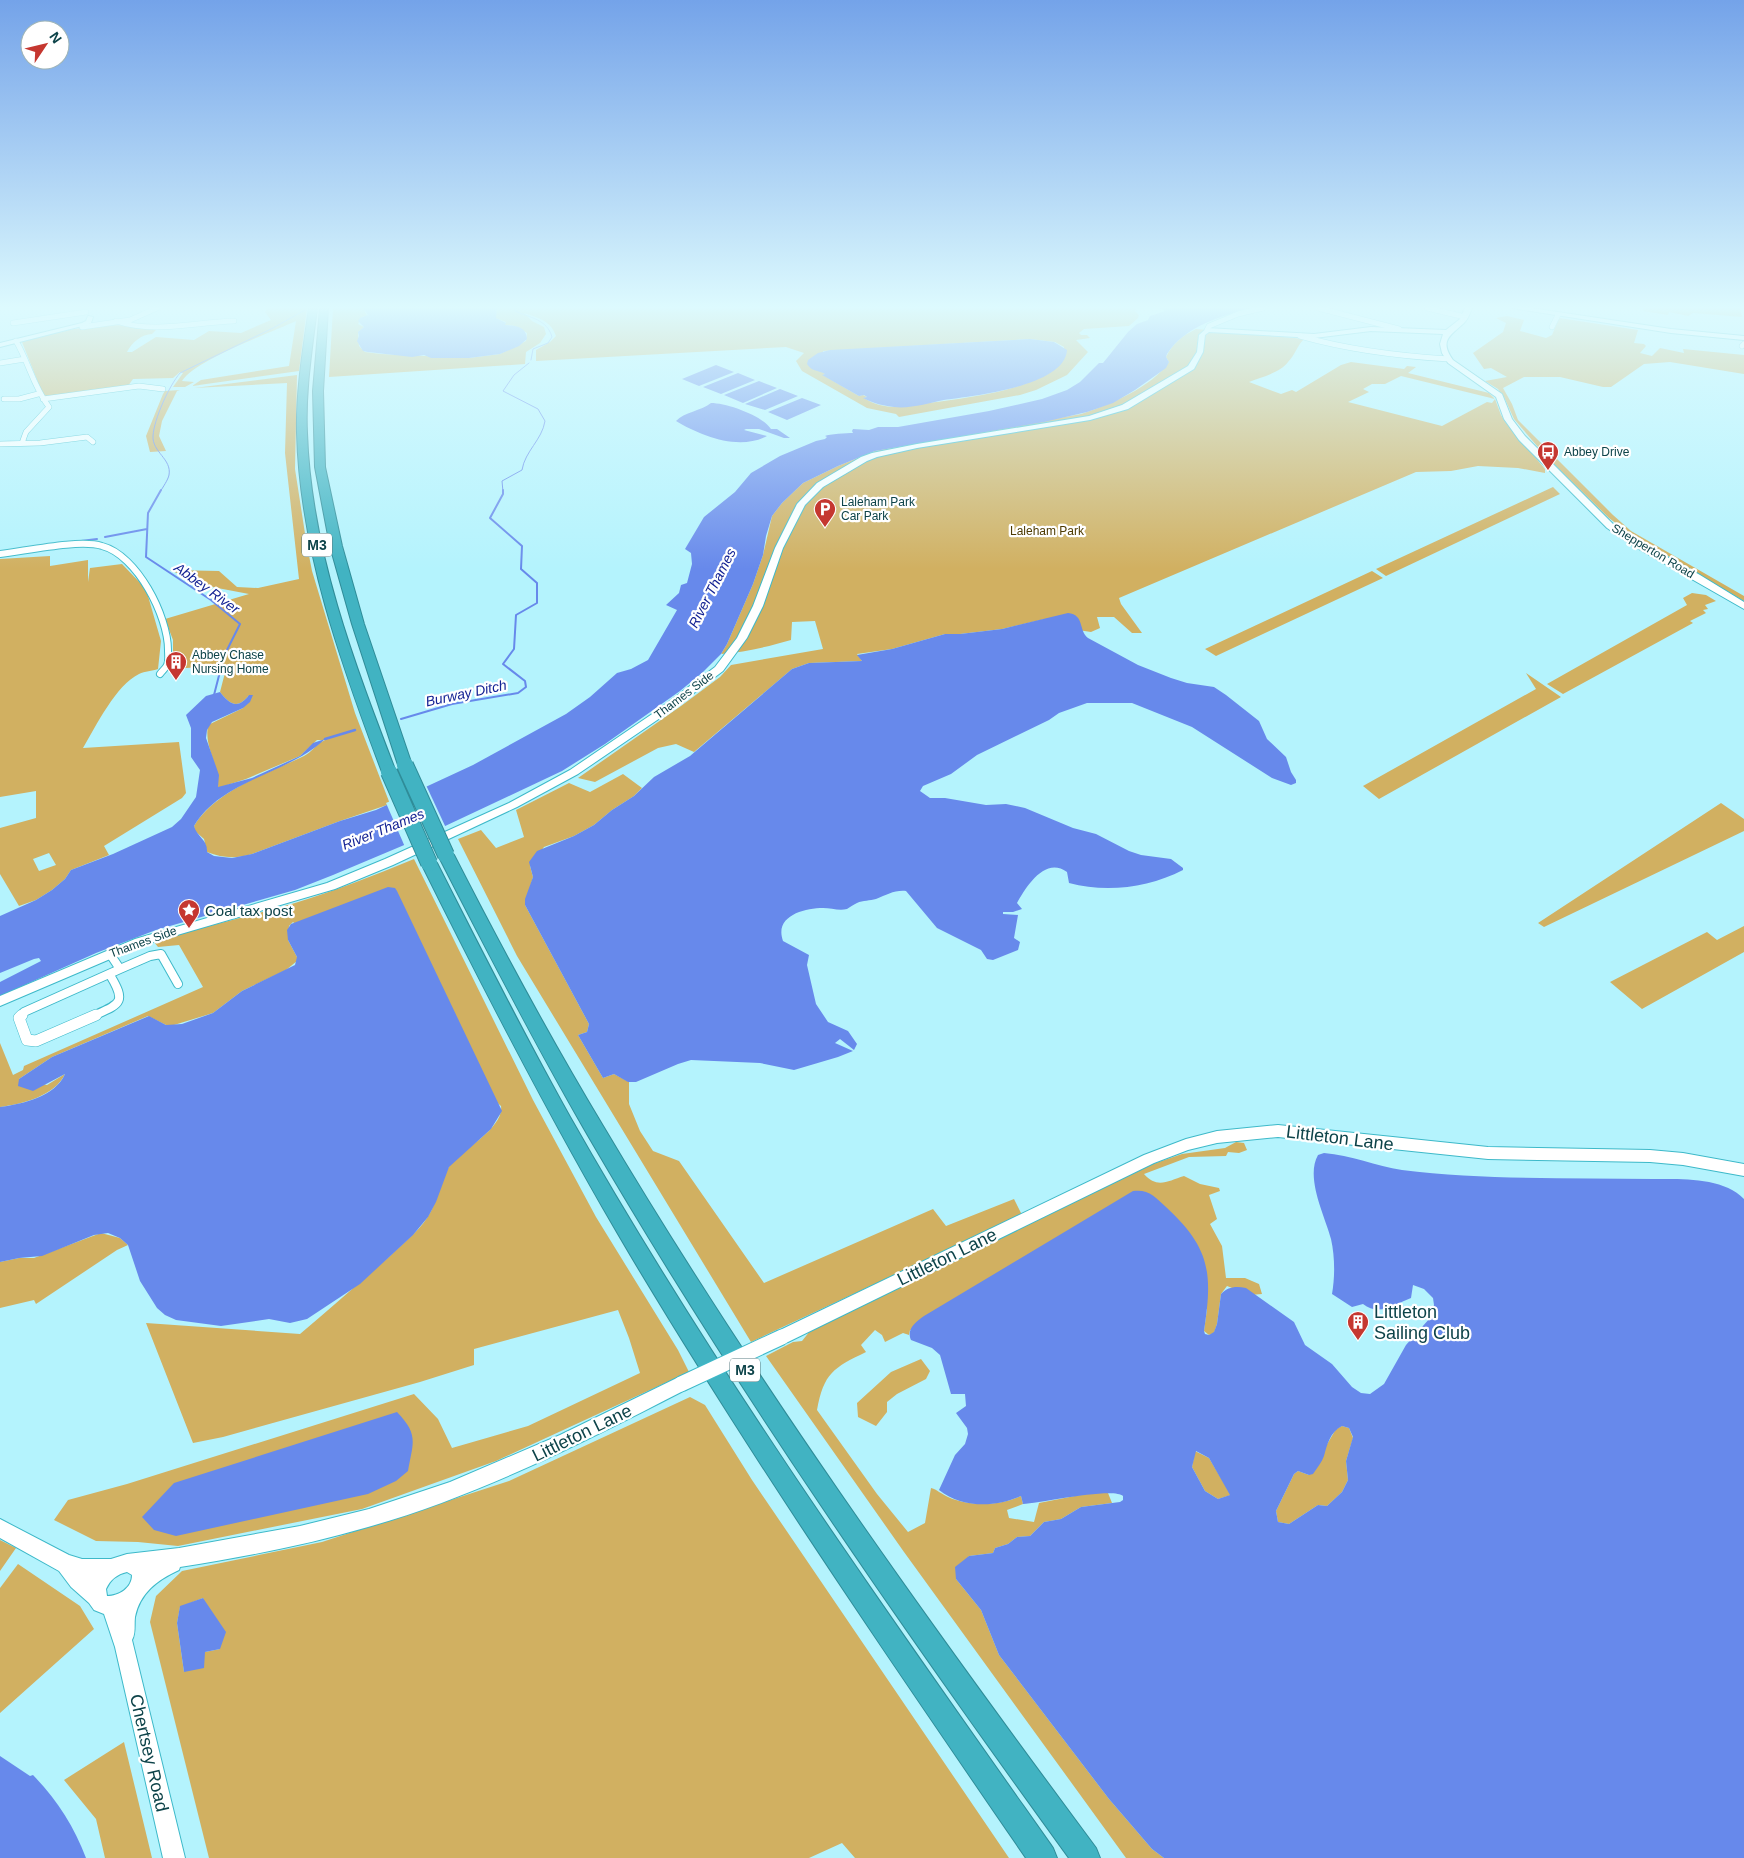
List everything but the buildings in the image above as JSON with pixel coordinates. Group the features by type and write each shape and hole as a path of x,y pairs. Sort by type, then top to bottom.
{"highway":[{"name":"M3","path":"303,395 302,449 306,487 319,553 336,616 369,719 389,772 437,859 531,1017 586,1115 708,1314 876,1566 980,1714 1086,1858"},
{"name":"M3","path":"318,395 320,467 336,546 358,624 437,859 493,995 553,1105 726,1393 913,1672 1043,1858"}],"street":[{"path":"6,395 3,403 26,397 54,395"},
{"name":"Thames Side","path":"0,1001 110,954 178,929 331,886 396,859 513,805 574,772 665,710 719,669 742,638 758,606 778,548 791,520 809,494 830,479 875,455 916,446 1090,418 1113,412 1146,395"},
{"name":"Shepperton Road","path":"1498,395 1508,418 1522,438 1610,526 1744,606"},
{"path":"22,443 26,432 48,409 48,405 41,396"},
{"path":"0,444 40,443 87,437 93,442"},
{"path":"0,554 88,543 100,544 117,552 148,588 168,639 168,664 160,674"},
{"path":"110,954 120,969"},
{"path":"110,975 121,996 120,1001 113,1006 36,1041 27,1040 19,1018 24,1012 150,956 161,954 178,984"},
{"name":"Littleton Lane","path":"183,1558 314,1532 369,1518 430,1498 498,1472 555,1447 681,1384 1149,1159 1186,1145 1217,1137 1278,1131 1488,1153 1650,1156 1683,1159 1744,1170"},
{"path":"0,1528 66,1564 82,1568 111,1568"},
{"path":"103,1601 97,1585 111,1568 119,1564 183,1558"},
{"path":"66,1564 78,1580 103,1601 123,1603 156,1571 183,1558"},
{"path":"131,1563 137,1566 142,1577 135,1592"},
{"name":"Chertsey Road","path":"125,1647 124,1621 135,1592"},
{"name":"Chertsey Road","path":"103,1601 117,1621 125,1647 174,1858"}],"green space":[{"path":"43,395 66,395 50,397"},
{"path":"163,395 175,395 162,421 159,436 166,451 150,452 146,436"},
{"path":"287,395 297,395 295,469 312,571 355,713 390,804 252,854 240,857 224,857 207,852 204,839 195,831 194,826 204,813 215,802 243,784 304,756 325,740 317,740 300,756 246,779 218,788 218,779 208,741 208,725 243,708 249,695 241,703 234,704 227,700 220,692 227,665 173,669 173,640 165,619 249,594 207,586 170,570 219,571 237,587 258,588 299,579 285,453"},
{"path":"844,395 863,395 867,397 864,398 880,405 897,407 984,395 1021,395 899,417 896,414 867,408"},
{"name":"Laleham Park","path":"1128,395 1363,395 1348,402 1442,426 1487,402 1492,403 1495,399 1506,423 1545,469 1545,473 1518,468 1478,466 1451,471 1416,472 1119,598 1121,604 1142,633 1132,633 1114,617 1097,617 1100,628 1091,632 1078,630 1045,619 1002,629 945,634 892,649 857,654 862,661 809,663 792,669 694,752 676,744 658,748 595,782 578,778 681,706 720,677 731,665 823,649 815,621 792,622 791,640 756,649 721,654 753,584 763,555 772,516 782,503 803,483 875,451 1081,414"},
{"name":"Laleham Park","path":"1477,395 1491,395 1495,399"},
{"path":"1502,395 1507,395 1518,420 1631,531 1744,596 1744,601 1626,531 1609,518 1543,453 1514,419"},
{"path":"1553,487 1560,494 1386,576 1376,569"},
{"path":"50,556 50,566 88,560 88,582 90,568 122,564 146,589 161,641 158,669 139,674 122,687 107,707 83,748 179,742 186,793 182,798 104,846 109,855 71,870 65,879 52,890 36,900 19,906 0,874 0,828 36,818 36,791 0,797 0,559","holes":["49,853 56,865 39,871 33,859"]},
{"path":"1372,571 1383,578 1216,656 1205,649"},
{"path":"1692,593 1706,595 1716,601 1705,605 1708,609 1703,610 1706,613 1690,621 1693,623 1563,694 1547,684 1687,605 1683,598"},
{"path":"1526,673 1561,697 1379,799 1363,786 1536,689"},
{"path":"623,774 642,788 594,825 574,836 544,847 530,866 533,877 525,905 589,1024 587,1032 578,1035 603,1078 614,1074 629,1082 629,1104 640,1131 653,1151 679,1161 764,1283 933,1209 946,1226 1014,1199 1022,1215 751,1342 517,956 458,839 481,830 496,848 524,837 516,810 569,783 590,792"},
{"path":"1721,803 1744,819 1744,831 1544,927 1538,923"},
{"path":"414,859 533,1100 596,1217 678,1350 689,1372 496,1461 362,1509 178,1546 138,1542 96,1541 54,1520 68,1500 127,1484 414,1394 438,1419 452,1448 528,1426 640,1373 618,1310 474,1349 474,1365 420,1382 223,1437 193,1443 146,1323 300,1334 390,1256 419,1228 431,1212 450,1165 490,1130 500,1114 501,1106 293,922 289,926 288,940 297,957 297,961 286,970 242,991 213,1013 174,1025 166,1025 148,1016 52,1057 19,1079 47,1085 65,1074 54,1088 37,1098 0,1107 0,1043 13,1075 23,1070 24,1066 203,987 179,945 158,947 154,942 310,898"},
{"path":"1744,926 1744,952 1642,1009 1610,982 1707,932 1717,940"},
{"path":"1236,1142 1244,1143 1247,1150 1239,1153 1228,1152 1226,1156 1189,1157 1144,1174 1149,1179 1158,1183 1168,1182 1184,1176 1200,1184 1219,1188 1220,1191 1209,1195 1217,1219 1210,1224 1222,1246 1226,1278 1245,1278 1259,1284 1262,1294 1250,1295 1227,1286 1221,1294 1214,1333 1209,1335 1204,1331 1207,1309 910,1330 909,1335 903,1333 885,1342 882,1335 875,1330 861,1345 866,1352 845,1363 832,1373 823,1388 817,1410 877,1494 908,1532 925,1523 931,1488 957,1500 975,1504 1004,1502 1021,1496 1023,1504 1007,1510 1009,1518 1034,1522 1039,1503 1090,1493 1108,1493 1112,1503 1081,1507 1061,1519 1044,1522 1030,1536 1017,1537 1008,1544 995,1548 993,1553 969,1556 956,1579 981,1610 999,1655 1109,1799 1152,1849 1164,1858 1126,1858 904,1552 766,1356 793,1342 802,1341 810,1331 1147,1166 1182,1154 1225,1148"},
{"path":"101,1233 120,1238 128,1245 117,1250 36,1304 34,1300 0,1308 0,1262 19,1258 34,1258"},
{"path":"921,1359 930,1371 926,1379 897,1394 887,1402 887,1412 876,1426 858,1417 857,1403 891,1372"},
{"path":"690,1397 705,1405 752,1480 1009,1858 855,1858 842,1843 809,1858 209,1858 150,1622 156,1596 182,1571 322,1542 509,1481","holes":["203,1598 220,1649 205,1652 184,1672 177,1623 180,1607"]},
{"path":"1342,1426 1349,1428 1353,1438 1346,1461 1348,1480 1342,1492 1327,1506 1318,1505 1289,1524 1278,1522 1276,1511 1294,1474 1298,1471 1309,1475 1336,1429"},
{"path":"1195,1451 1209,1458 1231,1495 1218,1499 1205,1491 1192,1467"},
{"path":"0,1540 16,1548 0,1571"},
{"path":"18,1564 80,1606 94,1629 0,1713 0,1588"},
{"path":"124,1742 152,1858 105,1858 96,1819 64,1780"}],"water":[{"path":"725,395 762,395 743,403"},
{"path":"767,395 798,396 765,410 745,404"},
{"path":"857,395 980,395 900,407 871,402 863,398 867,397 864,395"},
{"name":"River Thames","path":"1054,395 1127,395 1113,403 1087,412 1044,422 875,451 803,483 782,503 772,516 763,555 753,584 721,654 680,691 605,744 562,771 409,843 333,875 295,890 156,930 96,953 0,996 0,982 41,961 39,958 34,959 0,973 0,916 36,900 52,890 65,879 71,870 113,854 172,827 181,819 196,797 200,770 191,757 191,728 186,715 206,696 220,692 227,700 237,704 245,700 249,695 253,695 250,702 243,708 212,722 207,730 206,738 219,775 218,787 252,778 300,756 313,743 325,739 293,761 238,787 221,798 206,810 194,826 206,844 207,852 214,856 232,858 252,854 340,821 376,810 473,765 566,714 590,697 617,673 631,669 648,660 677,610 666,605 679,593 681,585 687,583 692,564 691,553 685,549 704,517 735,492 751,473 780,456 825,439 827,435 853,433 853,429 869,430 878,427 898,427 989,411"},
{"path":"802,398 821,405 787,420 768,412"},
{"path":"711,403 726,405 744,411 760,419 771,429 777,429 790,438 784,438 759,429 746,429 744,430 767,436 756,440 732,442 697,432 676,421"},
{"path":"1068,613 1077,617 1088,638 1138,665 1187,683 1214,687 1226,695 1259,721 1267,739 1286,757 1296,783 1291,785 1272,778 1192,727 1132,703 1087,703 1059,713 1049,720 977,755 951,774 923,786 920,791 930,798 945,798 986,805 1006,804 1025,808 1073,828 1096,834 1129,851 1141,855 1171,859 1183,870 1141,885 1112,888 1098,888 1069,883 1067,872 1059,868 1051,868 1044,871 1031,882 1017,903 1022,909 1013,912 1003,912 1003,914 1018,915 1014,938 1020,942 1018,950 993,960 987,959 981,950 937,928 906,891 894,892 876,899 859,902 847,909 815,908 800,912 792,915 783,925 781,932 783,941 809,955 807,965 816,1004 828,1022 848,1031 857,1044 854,1050 840,1039 835,1043 853,1051 794,1070 760,1063 691,1060 636,1082 628,1082 614,1074 603,1078 578,1035 587,1032 589,1024 525,905 525,899 533,877 529,862 537,851 574,836 594,825 612,810 634,796 654,777 690,756 792,669 809,663 862,661 857,655 892,649 945,634 1002,629"},
{"path":"388,887 395,888 397,891 502,1111 491,1129 449,1167 436,1202 428,1217 413,1235 360,1284 307,1319 290,1323 269,1319 221,1326 176,1320 165,1315 157,1308 140,1281 128,1245 120,1238 108,1233 94,1235 42,1256 0,1262 0,1107 18,1104 46,1094 60,1082 65,1074 33,1091 18,1086 19,1079 52,1057 149,1016 166,1025 182,1024 213,1013 242,991 295,965 297,957 288,940 287,930 291,924"},
{"path":"1324,1153 1334,1154 1402,1170 1433,1173 1528,1178 1676,1179 1702,1181 1725,1187 1744,1199 1744,1858 1164,1858 1152,1849 1109,1799 999,1655 981,1610 956,1579 955,1567 969,1556 993,1553 995,1548 1008,1544 1017,1537 1030,1536 1044,1522 1061,1519 1081,1507 1120,1502 1123,1500 1123,1496 1106,1493 1092,1494 1023,1504 1021,1496 1000,1503 979,1504 958,1500 939,1490 955,1455 965,1444 968,1434 967,1428 956,1413 966,1406 965,1394 951,1394 940,1355 932,1348 911,1340 911,1329 924,1316 1133,1191 1143,1191 1155,1197 1181,1222 1192,1235 1200,1249 1208,1277 1205,1334 1209,1335 1214,1332 1217,1324 1221,1294 1232,1288 1246,1288 1294,1322 1305,1345 1332,1364 1352,1387 1361,1393 1370,1394 1384,1384 1406,1345 1430,1318 1434,1305 1433,1298 1424,1289 1413,1285 1411,1298 1387,1308 1375,1309 1363,1304 1352,1307 1332,1294 1334,1267 1331,1239 1315,1186 1315,1164 1318,1155","holes":["1342,1426 1349,1428 1353,1437 1346,1461 1348,1480 1342,1492 1327,1506 1318,1505 1289,1524 1278,1522 1276,1511 1294,1474 1298,1471 1309,1475 1313,1474 1323,1458 1332,1435","1196,1451 1209,1458 1230,1495 1218,1499 1205,1491 1192,1467"]},
{"path":"397,1412 409,1427 413,1439 408,1471 396,1481 368,1494 176,1536 154,1530 142,1517 174,1483"},
{"path":"203,1598 226,1632 220,1649 205,1652 204,1668 184,1672 177,1623 180,1606"},
{"path":"0,1756 30,1776 33,1775 42,1784 70,1824 86,1858 0,1858"}],"pier":[{"path":"426,785 446,828 405,847 386,803"}],"waterway":[{"name":"Abbey River","path":"160,492 168,477 169,469 168,464 156,447 153,436 156,421 167,395"},
{"name":"Burway Ditch","path":"503,492 502,481 522,470 526,457 541,434 545,421 538,409 510,395"},
{"name":"Abbey River","path":"161,490 148,513 146,557 211,600 240,624 224,656 214,695"},
{"name":"Burway Ditch","path":"401,719 452,704 518,693 526,687 525,681 503,664 514,649 516,615 537,603 537,583 521,569 522,546 490,518 503,492"},
{"path":"105,537 147,529"},
{"path":"81,541 97,539"},
{"name":"Burway Ditch","path":"325,739 355,730"}],"place":[{"name":"Abbey Drive","path":"1548,471"},
{"name":"Laleham Park Car Park","path":"825,528"},
{"name":"Abbey Chase Nursing Home","path":"176,681"},
{"name":"Coal tax post","path":"189,929"},
{"name":"Littleton Sailing Club","path":"1358,1341"}]}
